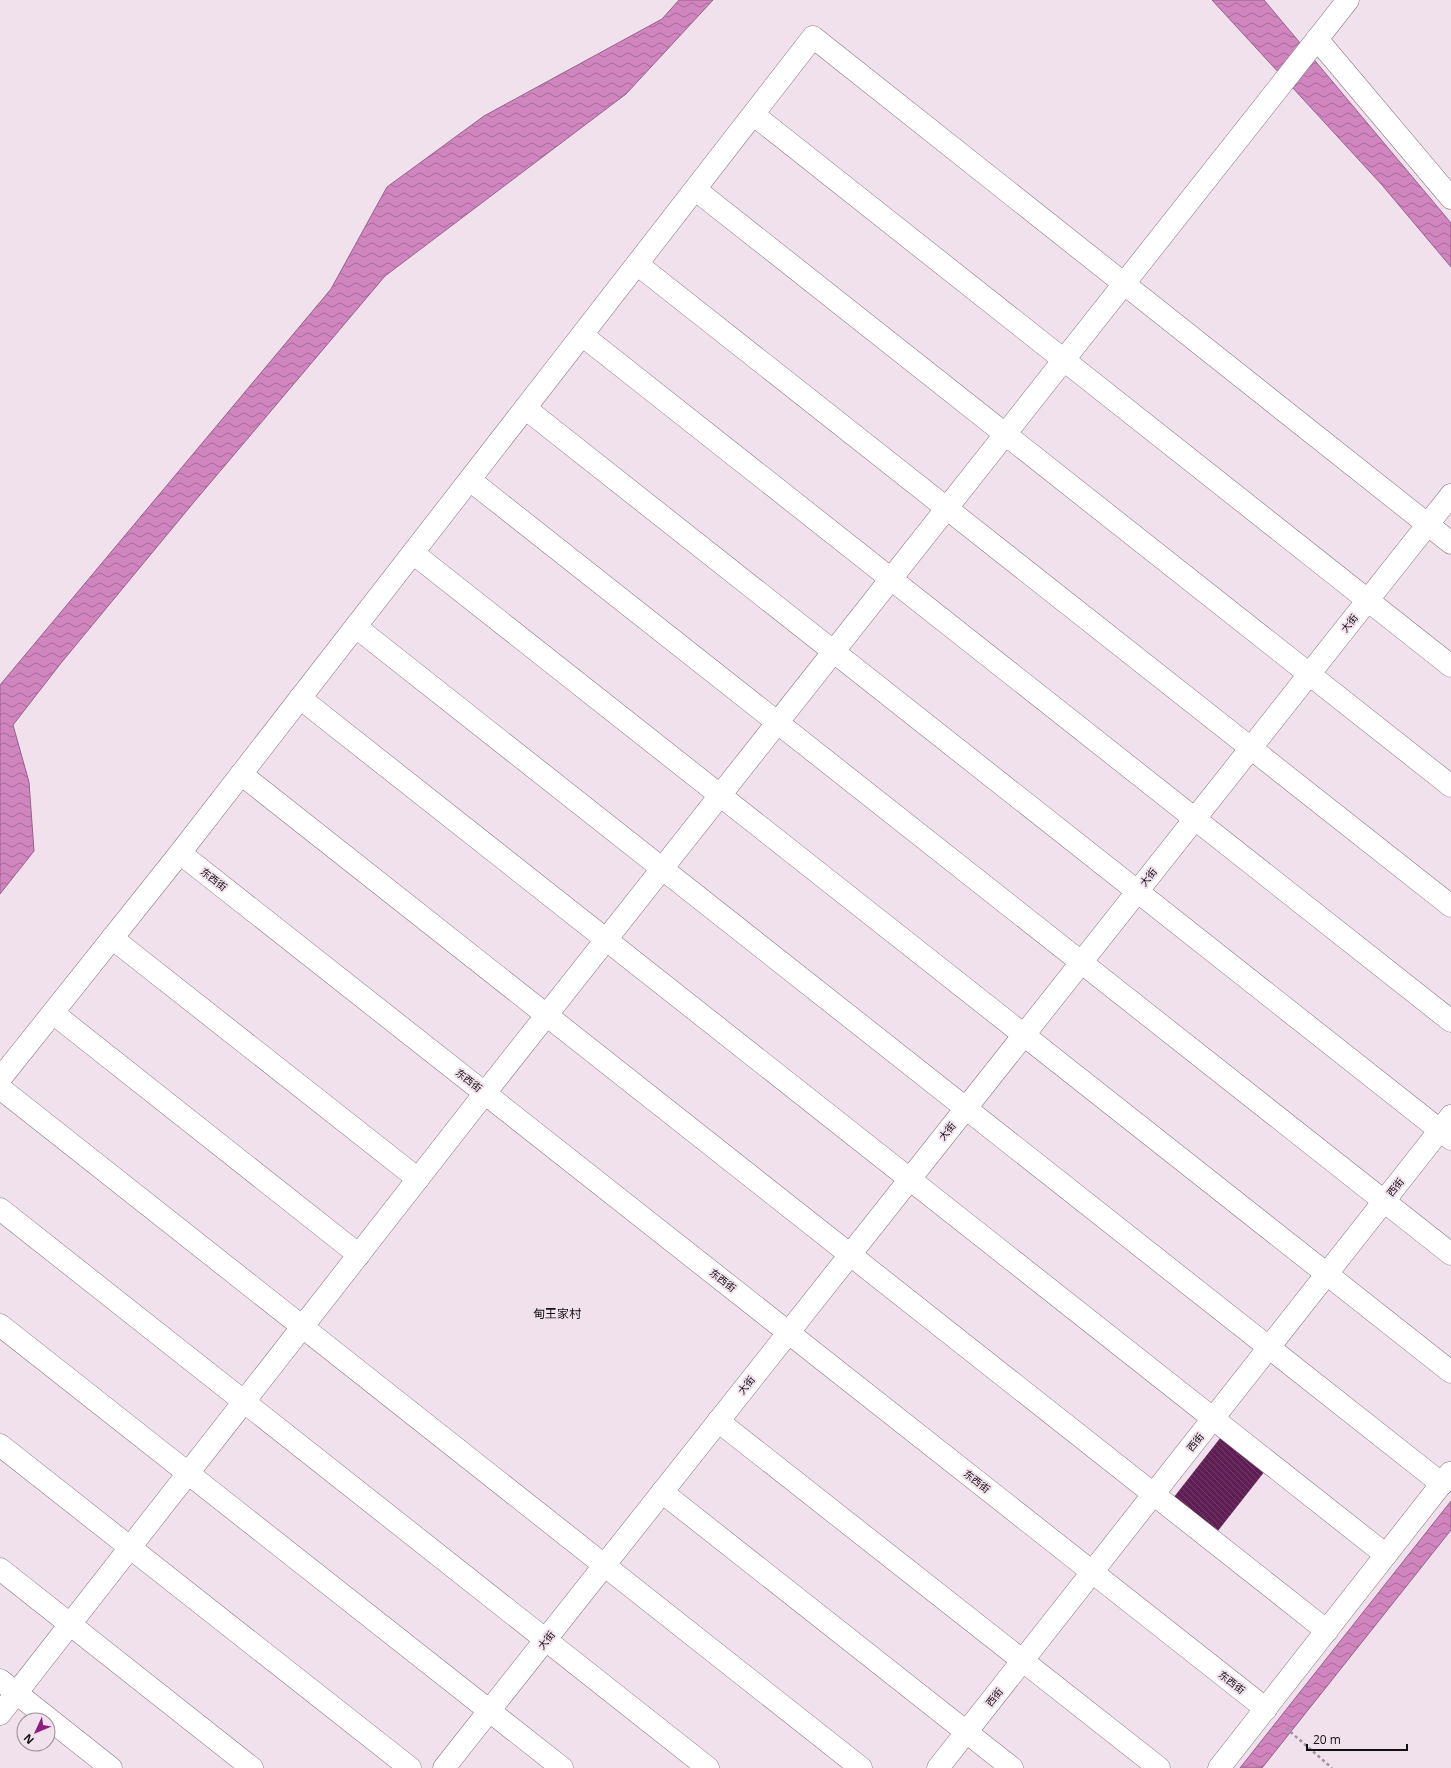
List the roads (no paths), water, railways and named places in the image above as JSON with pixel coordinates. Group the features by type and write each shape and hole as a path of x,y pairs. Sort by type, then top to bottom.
{"street":[{"path":"0,1714 8,1687 70,1625 485,1093 1348,0"},
{"path":"0,1079 180,853 813,38 1451,543"},
{"path":"1317,39 1451,198"},
{"path":"754,115 1451,666"},
{"path":"696,190 1451,786"},
{"path":"637,264 1451,906"},
{"path":"582,335 1451,1021"},
{"path":"525,408 1137,891 1447,1128"},
{"path":"470,480 1451,1254"},
{"name":"大街","path":"444,1768 1451,494"},
{"path":"413,553 1451,1372"},
{"path":"356,626 1269,1347 1446,1478 1219,1768"},
{"path":"300,698 1386,1555"},
{"path":"241,774 1327,1631"},
{"name":"东西街","path":"180,853 1266,1708"},
{"path":"112,938 418,1179"},
{"path":"53,1013 359,1255"},
{"path":"0,1088 861,1768"},
{"name":"西街","path":"938,1768 1384,1201 1447,1128"},
{"path":"0,1209 708,1768"},
{"path":"0,1325 562,1768"},
{"path":"718,1421 1159,1768"},
{"path":"0,1445 410,1768"},
{"path":"662,1492 1012,1768"},
{"path":"0,1569 252,1768"},
{"path":"8,1687 111,1768"}],"water":[{"path":"679,0 713,0 626,94 385,276 194,502 61,663 13,725 29,782 34,851 0,894 0,685 331,289 387,187 484,116 662,19"},
{"path":"1212,0 1264,0 1451,223 1451,267 1382,185"},
{"path":"1451,1501 1451,1530 1262,1768 1240,1768"}],"district":[{"name":"甸王家村","path":"557,1313"}]}
